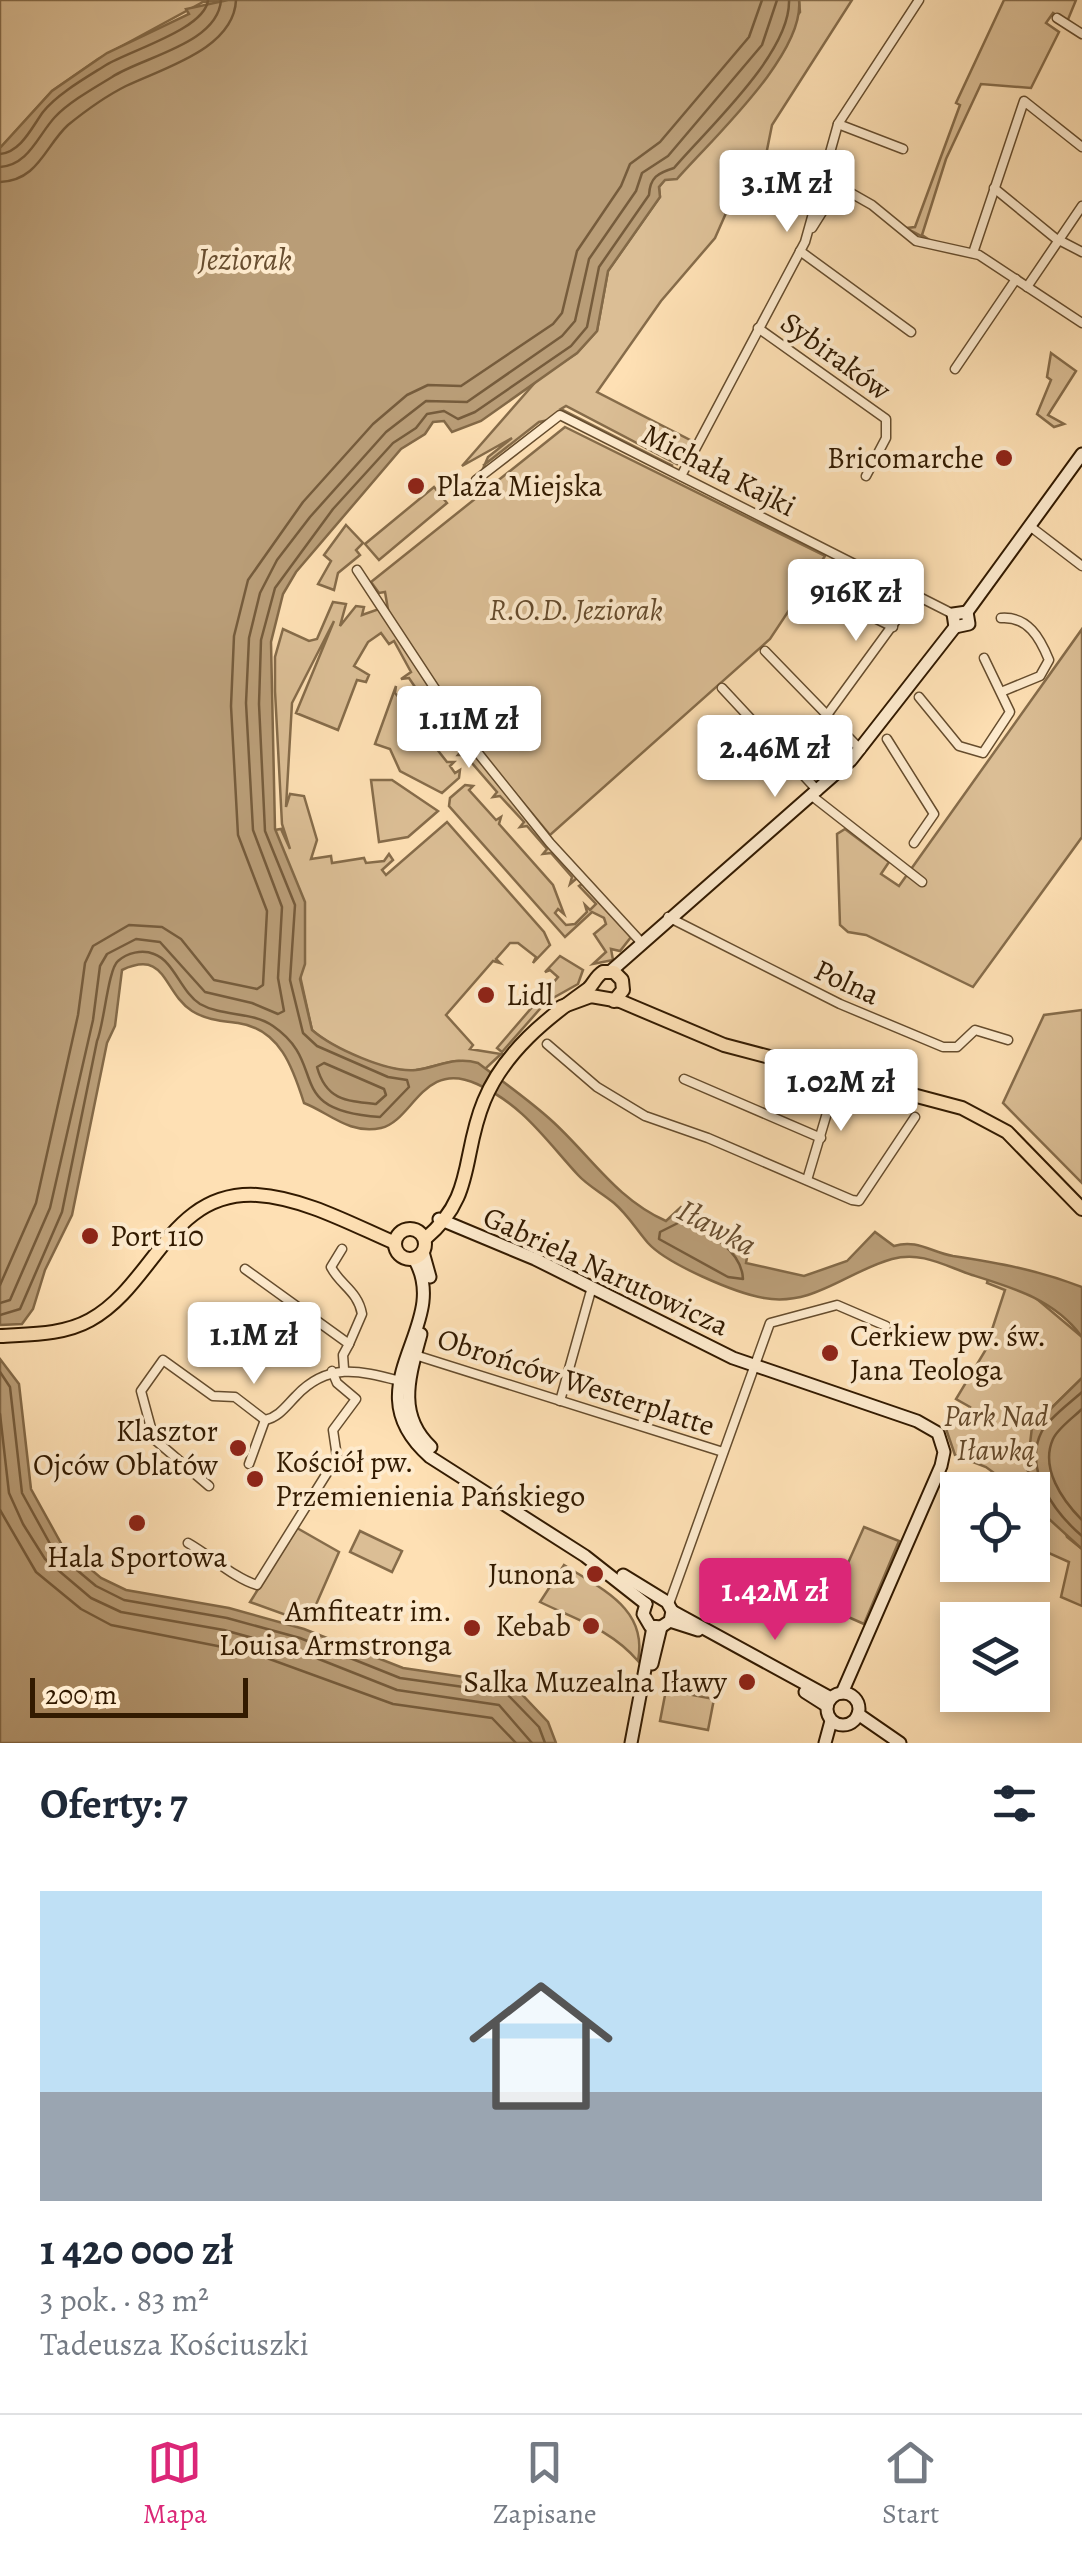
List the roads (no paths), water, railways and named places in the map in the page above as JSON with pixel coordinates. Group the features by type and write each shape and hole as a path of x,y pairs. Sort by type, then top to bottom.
{"main road":[{"path":"594,991 599,974 652,1016 710,1040 944,1102 988,1120 1032,1154 1082,1209"},
{"path":"397,1239 399,1254 420,1246 456,1207 486,1096 502,1069 561,1007 594,991 617,986"},
{"path":"0,1336 58,1331 94,1318 120,1296 182,1222 200,1208 230,1198 272,1197 397,1239"},
{"path":"397,1239 408,1229 420,1246"}],"street":[{"path":"809,231 838,124 919,0"},
{"path":"1058,18 1082,34"},
{"path":"974,253 1024,101 1082,147"},
{"path":"838,124 903,149"},
{"path":"821,176 916,241 974,253 1082,324"},
{"path":"681,476 809,231 839,185"},
{"path":"994,188 1060,241 1082,252"},
{"path":"1027,287 1082,206"},
{"path":"800,251 911,332"},
{"path":"955,369 1016,279"},
{"name":"Sybiraków","path":"758,328 886,419 886,438 866,476"},
{"name":"Michała Kajki","path":"476,480 560,416 959,618"},
{"path":"617,986 640,943 861,750 1031,528 1082,454"},
{"path":"1031,528 1082,565"},
{"path":"357,570 474,748 550,844 640,943"},
{"path":"812,587 893,627"},
{"path":"826,715 916,593"},
{"path":"1001,692 1040,676 1049,660 1031,629 1015,618 1002,618"},
{"path":"765,651 861,750"},
{"path":"919,697 959,746 975,754 983,753 1009,717 984,658"},
{"path":"722,688 815,794 922,882"},
{"path":"887,739 934,814 914,843"},
{"name":"Polna","path":"668,916 824,996 943,1048 957,1047 975,1030 1008,1040"},
{"path":"546,1044 597,1087 645,1116 859,1201 916,1117"},
{"path":"807,1180 838,1076"},
{"path":"684,1079 820,1138"},
{"name":"Gabriela Narutowicza","path":"442,1221 500,1243 752,1366 925,1424 938,1433 944,1445 941,1466 855,1669 838,1698"},
{"path":"403,1382 416,1355 432,1287 420,1246"},
{"path":"420,1246 424,1294 403,1382 418,1434 500,1499 661,1613 838,1698 856,1718 900,1743"},
{"path":"342,1249 330,1268 360,1302 362,1314 344,1354 344,1369"},
{"path":"245,1269 349,1344"},
{"path":"560,1401 592,1287"},
{"path":"631,1743 661,1613 770,1323 826,1304 848,1308 886,1326"},
{"name":"Obrońców Westerplatte","path":"416,1355 723,1452"},
{"path":"209,1486 154,1439 150,1430 141,1391 163,1360 213,1396 235,1396 265,1420"},
{"path":"250,1464 265,1420 281,1412 312,1380 344,1369 403,1382"},
{"path":"188,1543 226,1564 236,1576 257,1585 337,1457 333,1430 356,1399 337,1383 332,1371"},
{"path":"826,1743 835,1723 838,1698"},
{"path":"835,1723 856,1718"}],"water":[{"name":"Jeziorak","path":"228,0 799,0 797,22 772,70 677,179 665,180 659,187 660,197 608,271 597,331 577,353 481,421 452,432 444,421 433,422 425,434 401,449 296,572 283,594 271,642 275,829 305,902 305,964 300,979 312,1030 347,1051 391,1068 416,1070 454,1061 478,1063 551,1120 632,1201 666,1221 681,1207 716,1224 748,1252 746,1263 804,1276 847,1261 875,1232 894,1246 917,1245 1082,1287 1082,1337 1059,1314 1033,1297 923,1258 892,1259 798,1297 764,1298 720,1284 657,1251 619,1208 582,1179 532,1124 493,1092 459,1078 444,1079 431,1085 392,1123 369,1129 349,1126 304,1103 283,1052 264,1033 192,1011 163,975 148,965 122,970 115,1026 107,1043 72,1215 45,1270 33,1309 22,1324 0,1325 0,148 52,91 107,53 189,14 186,9"},
{"path":"0,1359 19,1384 31,1489 62,1545 101,1578 126,1590 229,1608 304,1629 403,1668 512,1684 548,1722 556,1743 0,1743"},
{"path":"1082,1378 1082,1549 1050,1520 1050,1472 1027,1469 1032,1427"}],"place":[{"name":"Bricomarche","path":"1004,458"},
{"name":"Plaża Miejska","path":"416,486"},
{"name":"Lidl","path":"486,995"},
{"name":"Port 110","path":"90,1236"},
{"name":"Cerkiew pw. św. Jana Teologa","path":"830,1353"},
{"name":"Klasztor Ojców Oblatów","path":"238,1448"},
{"name":"Kościół pw. Przemienienia Pańskiego","path":"255,1479"},
{"name":"Hala Sportowa","path":"137,1523"},
{"name":"Junona","path":"595,1574"},
{"name":"Kebab","path":"591,1626"},
{"name":"Amfiteatr im. Louisa Armstronga","path":"472,1628"},
{"name":"Salka Muzealna Iławy","path":"747,1682"}],"park label":[{"name":"R.O.D. Jeziorak","path":"576,610"},
{"name":"Park Nad Iławką","path":"996,1433"}],"water label":[{"name":"Iławka","path":"717,1227"}]}
